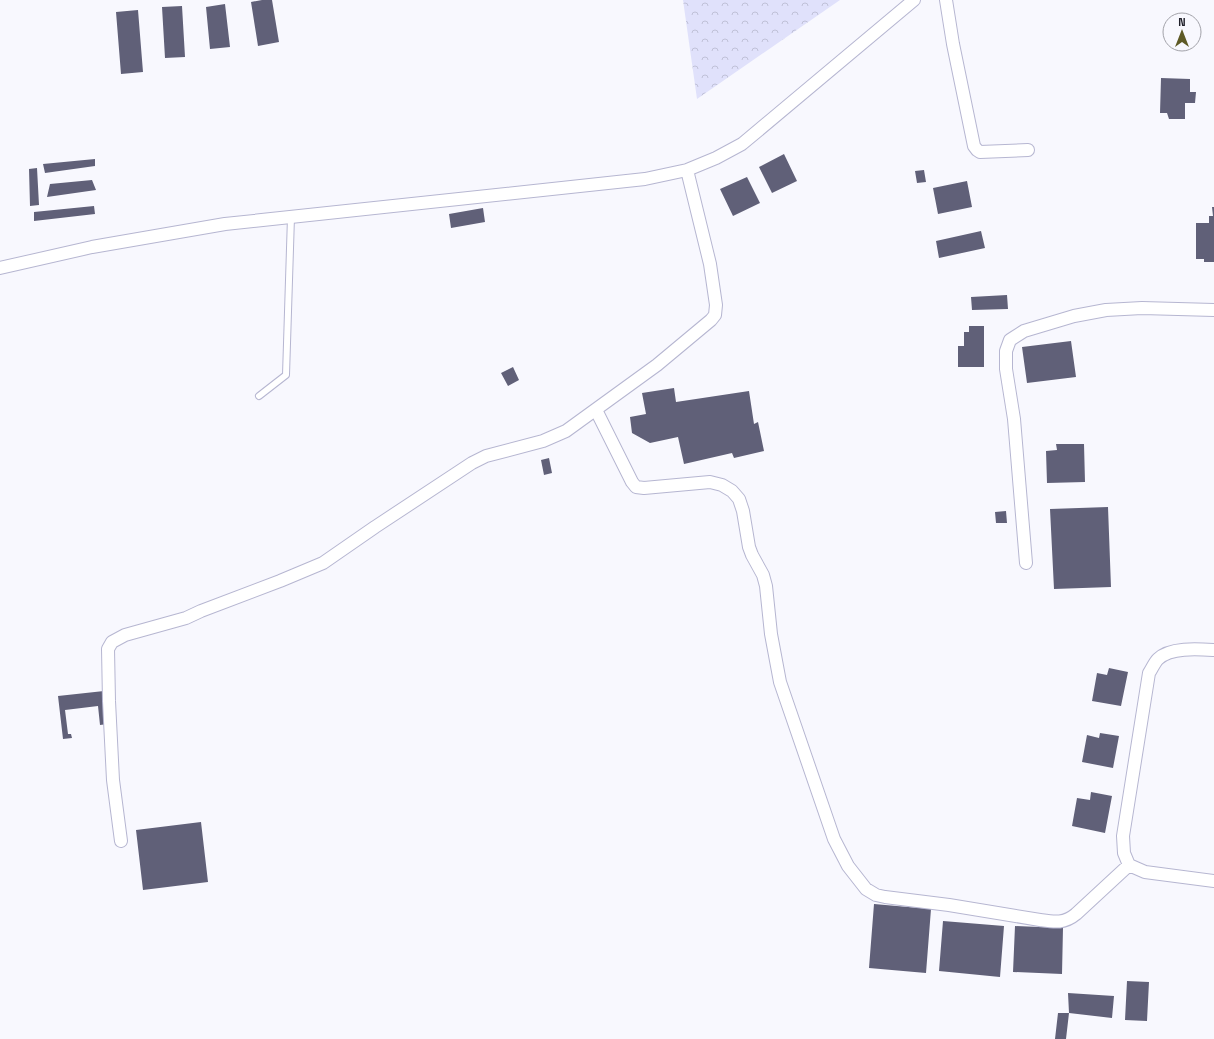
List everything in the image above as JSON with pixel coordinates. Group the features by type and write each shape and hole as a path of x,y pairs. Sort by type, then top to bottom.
{"street":[{"path":"0,268 100,245 225,224 645,179 687,170 716,158 742,144 914,0"},
{"path":"946,0 953,44 974,146 980,152 1028,150"},
{"path":"121,841 113,780 108,701 108,649 112,642 125,635 186,618 323,563 472,463 486,456 543,441 566,431 657,365 703,328 715,314 716,304 710,264 687,170"},
{"path":"1026,563 1014,419 1006,369 1006,351 1010,340 1024,331 1074,316 1106,310 1142,308 1214,310"},
{"path":"596,410 632,482 636,487 644,488 710,482 722,485 732,491 739,499 743,511 749,547 763,575 766,586 771,634 780,682 834,839 848,866 866,889 876,895 885,897 1062,922 1070,920 1129,865"},
{"path":"1214,650 1191,649 1172,652 1158,659 1149,673 1123,836 1124,853 1129,865 1145,872 1214,881"}],"lane":[{"path":"259,396 286,375 291,217"}],"green space":[{"path":"683,0 840,0 697,99"}],"building":[{"path":"272,0 279,42 258,46 251,2"},
{"path":"225,4 230,47 210,49 206,7"},
{"path":"182,6 185,57 165,58 162,7"},
{"path":"138,10 143,72 121,74 116,12"},
{"path":"1161,78 1190,79 1190,92 1196,92 1195,103 1185,103 1185,119 1169,119 1167,113 1160,113"},
{"path":"784,154 797,181 772,193 759,167"},
{"path":"95,159 95,166 45,173 43,164"},
{"path":"37,168 39,205 30,206 29,169"},
{"path":"924,170 926,182 917,183 915,171"},
{"path":"747,177 760,203 733,216 720,189"},
{"path":"92,180 96,190 47,197 50,184"},
{"path":"967,181 972,207 938,214 933,188"},
{"path":"94,206 95,214 34,221 34,212"},
{"path":"1212,207 1214,207 1214,262 1204,262 1204,259 1196,259 1196,223 1209,223 1209,216 1213,216"},
{"path":"483,208 485,222 451,228 449,214"},
{"path":"981,231 985,248 939,258 936,241"},
{"path":"1007,295 1008,309 972,310 971,297"},
{"path":"969,326 984,326 984,367 958,367 958,346 964,346 964,332 969,332"},
{"path":"1071,341 1076,377 1027,383 1022,347"},
{"path":"513,367 519,380 508,386 501,373"},
{"path":"674,388 676,402 749,391 754,424 758,422 764,451 734,458 732,453 684,464 678,437 650,443 632,433 630,417 646,414 642,393"},
{"path":"1056,444 1084,444 1085,482 1047,483 1046,451 1057,450"},
{"path":"549,458 552,473 544,475 541,460"},
{"path":"1108,507 1111,587 1054,589 1050,509"},
{"path":"1006,511 1007,523 996,523 995,512"},
{"path":"1109,668 1128,672 1121,706 1092,701 1097,673 1107,675"},
{"path":"104,691 108,724 100,725 98,706 65,710 68,734 71,734 72,738 63,739 58,696"},
{"path":"1100,733 1119,736 1113,768 1082,762 1087,735 1099,738"},
{"path":"1091,792 1112,796 1105,833 1072,826 1077,798 1090,800"},
{"path":"201,822 208,882 143,890 136,830"},
{"path":"874,904 931,909 926,973 869,968"},
{"path":"943,921 1004,926 1000,977 939,971"},
{"path":"1015,926 1063,928 1062,974 1013,972"},
{"path":"1127,981 1149,982 1147,1021 1125,1020"},
{"path":"1068,993 1114,996 1112,1018 1069,1013"},
{"path":"1058,1013 1069,1013 1066,1039 1055,1039"}]}
